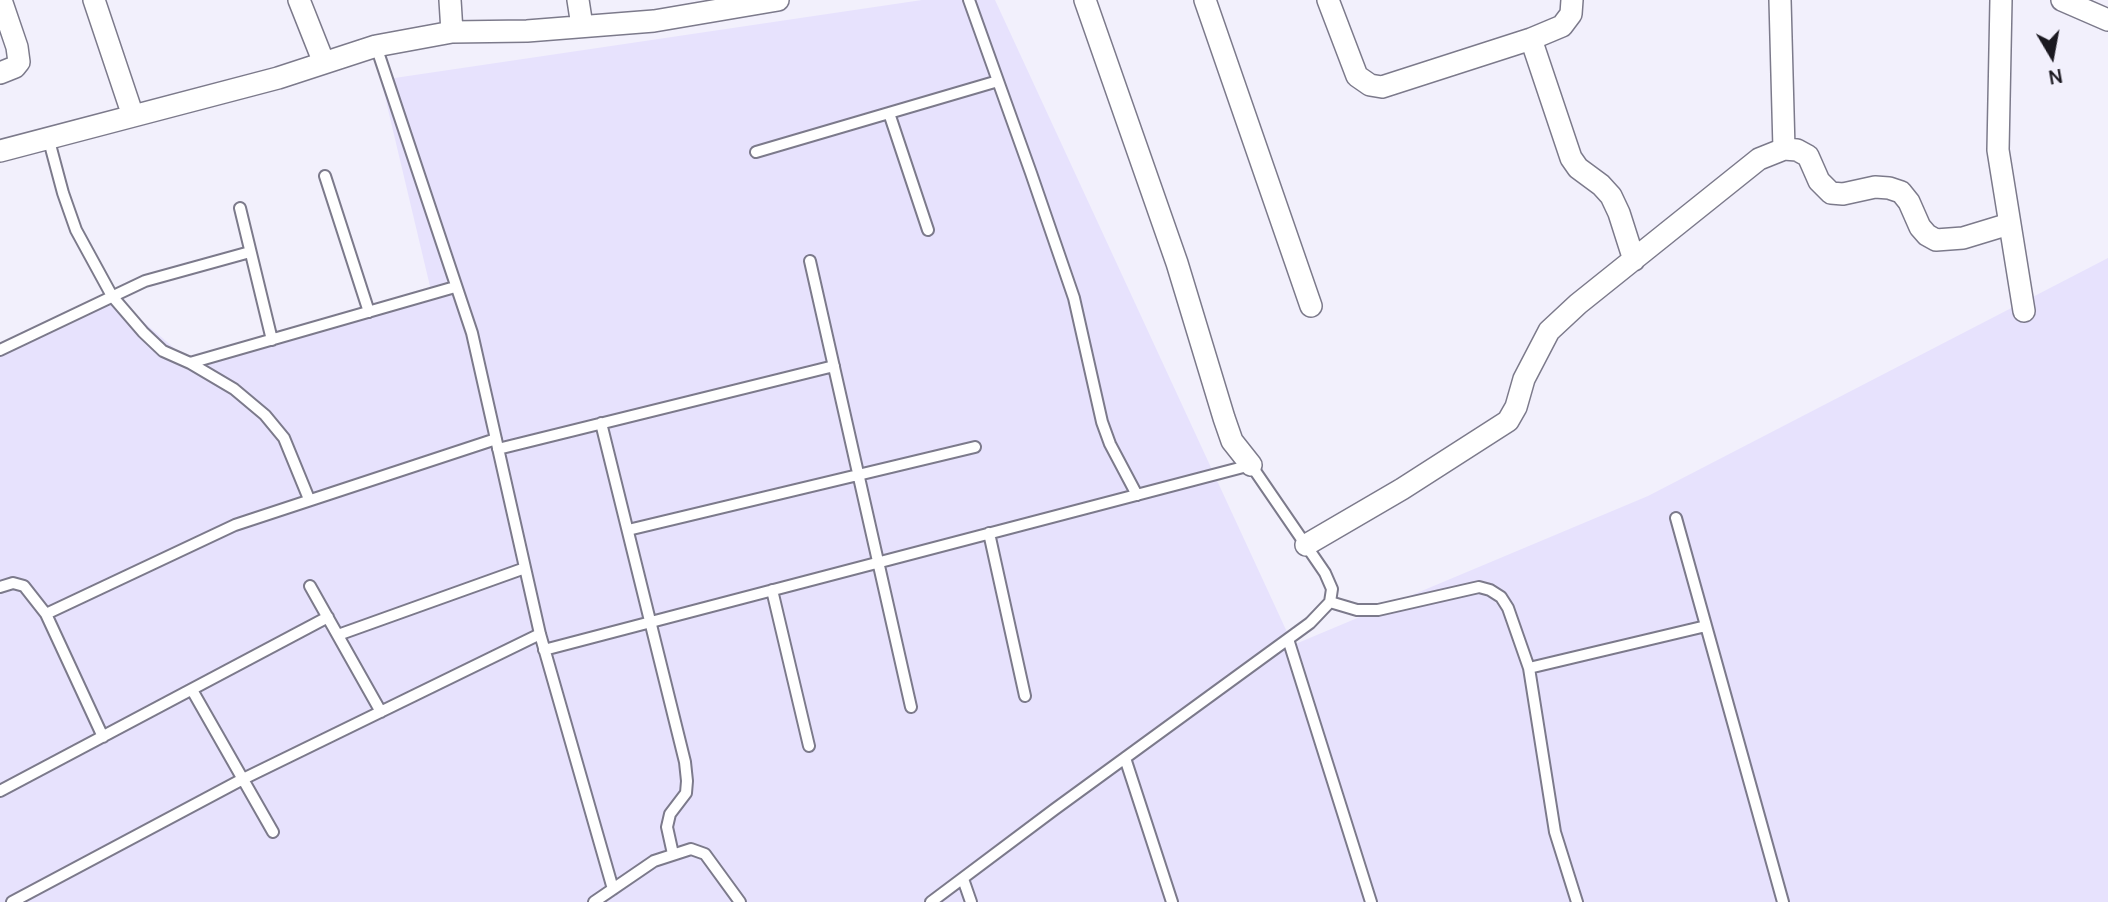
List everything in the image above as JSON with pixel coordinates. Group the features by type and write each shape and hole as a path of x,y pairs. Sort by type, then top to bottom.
{"street":[{"path":"0,74 19,62 17,47 1,0"},
{"path":"94,0 133,116"},
{"path":"299,0 324,63"},
{"path":"450,0 453,32"},
{"path":"578,0 582,26"},
{"path":"0,151 278,78 376,46 453,32 527,32 654,21 778,0"},
{"path":"1085,0 1177,262 1232,441 1251,465"},
{"path":"1205,0 1311,306"},
{"path":"1328,0 1357,76 1370,85 1382,87 1531,39 1562,26 1571,14 1572,0"},
{"path":"1780,0 1784,149"},
{"path":"2001,0 1998,150 2024,311"},
{"path":"2062,0 2108,20"},
{"path":"1531,39 1571,158 1578,168 1611,196 1634,260"},
{"path":"1306,545 1402,489 1508,421 1516,407 1528,371 1549,331 1759,159 1784,149 1797,150 1808,156 1819,181 1830,192 1843,194 1875,187 1901,192 1909,202 1920,227 1927,236 1936,240 1964,238 2009,224"}],"lane":[{"path":"969,0 1074,299 1102,422 1110,444 1137,495"},
{"path":"376,46 472,332 544,650 613,888"},
{"path":"756,152 998,81"},
{"path":"889,113 928,230"},
{"path":"48,137 76,230 112,296 163,351 190,363 234,389 265,415 284,438 309,499"},
{"path":"325,176 369,312"},
{"path":"240,208 272,340"},
{"path":"0,350 145,281 250,251"},
{"path":"810,261 911,707"},
{"path":"190,363 456,287"},
{"path":"46,614 236,525 309,499 497,444 601,423 834,366"},
{"path":"601,423 687,780 686,793 670,814 667,827 673,854"},
{"path":"628,530 975,447"},
{"path":"544,650 1251,465 1325,573 1332,589 1330,602 1310,623 931,902"},
{"path":"1675,518 1783,902"},
{"path":"989,533 1025,696"},
{"path":"338,635 525,568"},
{"path":"0,587 13,583 24,586 46,614 103,737"},
{"path":"310,586 381,712"},
{"path":"1330,602 1357,610 1378,610 1479,587 1501,597 1508,608 1529,668 1555,832 1577,902"},
{"path":"772,590 808,746"},
{"path":"0,791 328,617"},
{"path":"1529,668 1706,626"},
{"path":"12,902 242,779 540,634"},
{"path":"1288,639 1371,902"},
{"path":"192,690 273,832"},
{"path":"1125,758 1172,902"},
{"path":"594,902 654,862 691,849 705,854 740,902"},
{"path":"963,879 971,902"}],"shaded area":[{"path":"922,0 995,0 1293,645 1648,496 2108,258 2108,902 0,902 0,352 112,295 194,365 433,299 381,80"}]}
